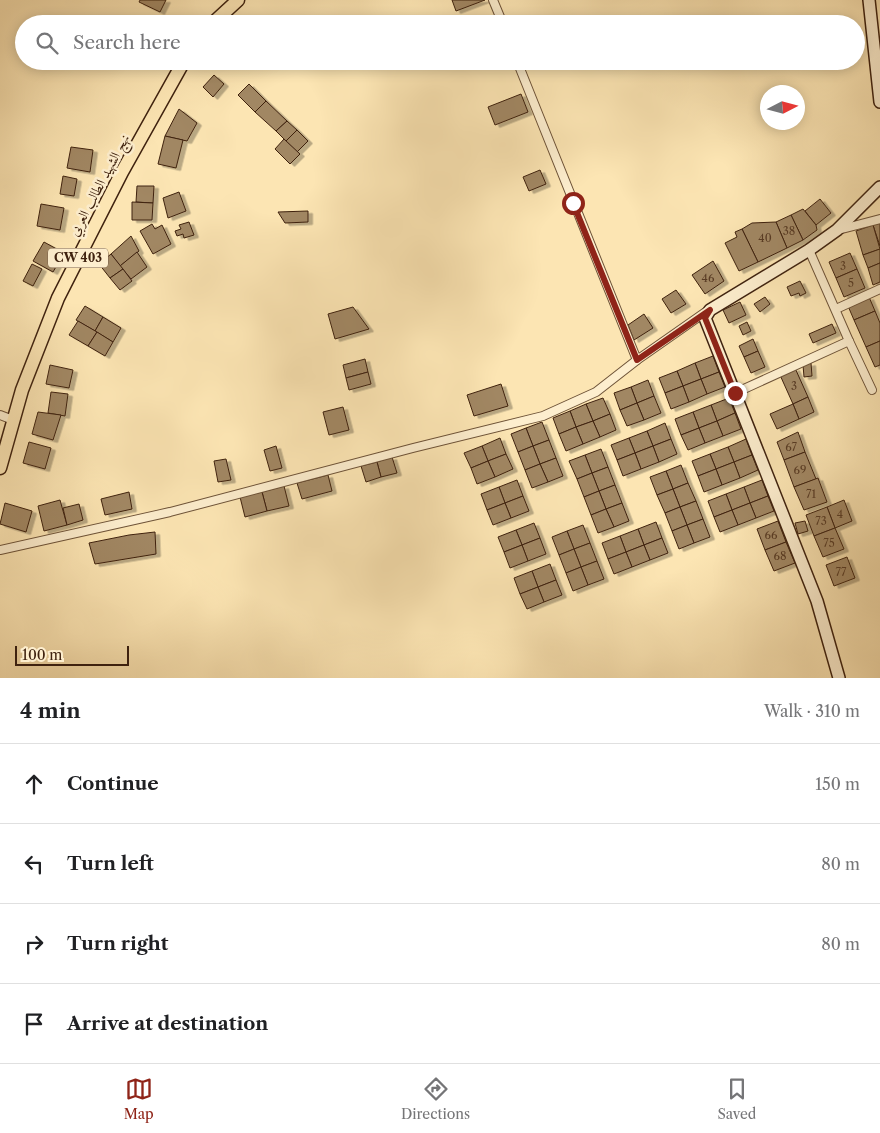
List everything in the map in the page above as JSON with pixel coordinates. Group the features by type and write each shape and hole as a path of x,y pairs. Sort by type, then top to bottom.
{"main road":[{"path":"222,15 238,0"},
{"name":"نهج الشهيد الطالب العربي","path":"0,468 22,390 58,298 122,172 179,70"}],"street":[{"path":"493,0 499,15"},
{"path":"869,0 875,21 880,102"},
{"path":"521,70 637,360"},
{"path":"0,550 170,512 543,416 596,392 637,360 710,310 809,250 837,230 880,187"},
{"path":"837,230 880,220"},
{"path":"809,250 872,390"},
{"path":"836,308 880,289"},
{"path":"710,310 705,318 817,601 839,678"},
{"path":"735,393 849,341"},
{"path":"0,414 13,420"}],"building":[{"path":"140,0 166,0 160,12 139,2"},
{"path":"452,0 485,0 456,11"},
{"path":"214,75 224,84 213,97 203,87"},
{"path":"249,84 266,101 255,112 238,95"},
{"path":"521,94 528,112 495,125 488,107"},
{"path":"266,101 287,121 276,131 255,112"},
{"path":"179,109 197,123 187,141 165,136"},
{"path":"287,121 297,130 286,141 276,131"},
{"path":"297,130 308,141 297,152 286,141"},
{"path":"165,136 183,140 176,168 158,164"},
{"path":"284,139 300,154 290,164 275,149"},
{"path":"71,147 93,150 90,172 67,168"},
{"path":"540,170 546,184 529,191 523,177"},
{"path":"63,176 77,179 74,196 60,194"},
{"path":"137,186 154,186 153,203 136,202"},
{"path":"179,192 186,211 168,218 163,198"},
{"path":"820,199 831,213 816,225 805,211"},
{"path":"132,202 153,203 152,220 132,220"},
{"path":"41,204 64,208 60,230 37,226"},
{"path":"803,209 816,225 817,230 803,240 791,215"},
{"path":"308,211 308,222 285,223 278,212"},
{"path":"791,215 803,240 787,248 776,222"},
{"path":"189,222 194,235 184,238 183,234 177,236 175,231 181,229 179,225"},
{"path":"776,222 787,248 758,262 742,229 752,223"},
{"path":"880,223 880,246 873,225"},
{"path":"152,224 155,229 162,225 171,244 153,254 140,231"},
{"path":"873,225 880,249 863,255 856,231"},
{"path":"742,229 758,262 739,271 725,243 737,237 735,232"},
{"path":"131,236 139,251 120,266 111,254"},
{"path":"44,242 64,253 53,272 33,261"},
{"path":"880,249 880,263 868,268 863,255"},
{"path":"137,252 147,267 131,279 120,266"},
{"path":"850,253 857,269 836,278 829,262"},
{"path":"111,254 123,269 110,278 99,264"},
{"path":"713,261 724,281 705,294 692,275"},
{"path":"880,263 880,282 873,285 868,268"},
{"path":"32,264 42,269 33,286 23,281"},
{"path":"123,269 132,281 120,290 110,278"},
{"path":"857,269 865,288 844,297 836,278"},
{"path":"800,281 806,293 800,296 799,293 791,296 787,287"},
{"path":"676,290 686,304 671,313 662,299"},
{"path":"765,297 770,304 760,312 754,304"},
{"path":"869,297 875,311 854,320 848,306"},
{"path":"740,302 746,315 729,323 723,310"},
{"path":"85,306 103,317 95,331 76,320"},
{"path":"353,307 369,329 335,339 328,314"},
{"path":"875,311 880,323 880,341 866,347 854,320"},
{"path":"644,314 653,328 634,340 628,325"},
{"path":"103,317 121,328 113,342 95,331"},
{"path":"78,321 97,332 88,346 69,335"},
{"path":"747,322 751,331 743,335 739,326"},
{"path":"832,324 836,333 813,343 809,334"},
{"path":"97,332 113,342 105,356 88,346"},
{"path":"753,339 758,351 744,357 739,346"},
{"path":"880,341 880,365 875,367 866,347"},
{"path":"758,351 765,367 751,373 744,357"},
{"path":"713,356 719,372 701,379 695,363"},
{"path":"365,359 368,372 346,378 343,365"},
{"path":"695,363 701,379 683,386 677,371"},
{"path":"811,363 812,376 804,377 803,365"},
{"path":"50,365 73,370 69,388 46,384"},
{"path":"795,368 808,397 793,404 780,375"},
{"path":"677,371 683,386 665,393 659,378"},
{"path":"368,372 371,384 349,390 346,378"},
{"path":"719,372 725,387 707,394 701,379"},
{"path":"701,379 707,394 689,402 683,386"},
{"path":"648,380 654,396 637,403 631,387"},
{"path":"501,384 508,406 474,416 467,395"},
{"path":"683,386 689,402 671,409 665,393"},
{"path":"631,387 637,403 620,410 614,393"},
{"path":"51,392 68,394 65,416 48,413"},
{"path":"654,396 661,413 644,420 637,403"},
{"path":"808,397 814,412 799,419 793,404"},
{"path":"603,398 610,414 593,421 586,404"},
{"path":"729,398 735,413 717,421 711,405"},
{"path":"637,403 644,420 627,426 620,410"},
{"path":"586,404 593,421 576,427 570,411"},
{"path":"793,404 799,419 777,429 770,414"},
{"path":"711,405 717,421 699,428 693,412"},
{"path":"343,407 349,430 329,435 323,412"},
{"path":"570,411 576,427 559,434 553,418"},
{"path":"38,412 61,415 53,440 32,434"},
{"path":"693,412 699,428 681,435 675,419"},
{"path":"735,413 741,429 723,436 717,421"},
{"path":"610,414 616,430 600,437 593,421"},
{"path":"593,421 600,437 583,444 576,427"},
{"path":"717,421 723,436 705,443 699,428"},
{"path":"542,422 549,440 533,446 526,428"},
{"path":"665,423 671,439 653,446 647,431"},
{"path":"576,427 583,444 566,451 559,434"},
{"path":"526,428 533,446 518,452 511,434"},
{"path":"699,428 705,443 688,450 681,435"},
{"path":"647,431 653,446 635,453 629,438"},
{"path":"798,432 805,452 784,460 777,442"},
{"path":"500,438 506,454 488,461 482,446"},
{"path":"629,438 635,453 617,460 611,445"},
{"path":"671,439 677,454 659,462 653,446"},
{"path":"746,439 752,455 734,462 728,447"},
{"path":"549,440 556,458 540,464 533,446"},
{"path":"29,442 51,448 45,469 23,463"},
{"path":"276,446 282,468 270,471 264,450"},
{"path":"482,446 488,461 471,468 464,453"},
{"path":"533,446 540,464 525,470 518,452"},
{"path":"653,446 659,462 641,469 635,453"},
{"path":"728,447 734,462 716,469 710,454"},
{"path":"601,449 608,467 592,473 585,455"},
{"path":"805,452 816,479 794,487 784,460"},
{"path":"635,453 641,469 623,476 617,460"},
{"path":"506,454 513,469 495,477 488,461"},
{"path":"710,454 716,469 698,476 692,461"},
{"path":"585,455 592,473 577,479 569,461"},
{"path":"752,455 758,470 740,478 734,462"},
{"path":"392,457 397,473 381,477 377,462"},
{"path":"556,458 563,476 548,482 540,464"},
{"path":"226,459 231,480 218,482 214,461"},
{"path":"488,461 495,477 477,484 471,468"},
{"path":"377,462 381,477 366,482 361,466"},
{"path":"734,462 740,478 722,485 716,469"},
{"path":"540,464 548,482 532,488 525,470"},
{"path":"681,465 688,483 673,489 666,471"},
{"path":"608,467 615,485 599,491 592,473"},
{"path":"716,469 722,485 704,492 698,476"},
{"path":"666,471 673,489 657,495 650,477"},
{"path":"592,473 599,491 584,497 577,479"},
{"path":"328,475 332,491 302,499 297,483"},
{"path":"818,478 827,502 804,510 794,487"},
{"path":"517,480 523,496 505,503 499,487"},
{"path":"762,480 768,496 750,503 744,487"},
{"path":"688,483 696,501 680,507 673,489"},
{"path":"615,485 622,503 606,509 599,491"},
{"path":"284,486 289,506 267,511 262,492"},
{"path":"499,487 505,503 487,510 481,494"},
{"path":"744,487 750,503 732,510 726,494"},
{"path":"673,489 680,507 665,513 657,495"},
{"path":"599,491 606,509 591,515 584,497"},
{"path":"129,492 132,509 105,515 101,499"},
{"path":"262,492 267,511 245,517 240,497"},
{"path":"726,494 732,510 714,517 708,501"},
{"path":"523,496 529,511 511,518 505,503"},
{"path":"768,496 774,511 756,518 750,503"},
{"path":"60,500 67,525 44,531 38,506"},
{"path":"844,500 852,521 835,528 827,507"},
{"path":"696,501 703,519 687,525 680,507"},
{"path":"5,503 32,511 26,532 0,524"},
{"path":"505,503 511,518 493,525 487,510"},
{"path":"622,503 629,521 614,527 606,509"},
{"path":"750,503 756,518 738,525 732,510"},
{"path":"79,504 83,520 67,525 63,508"},
{"path":"680,507 687,525 672,531 665,513"},
{"path":"827,507 835,528 814,536 806,515"},
{"path":"606,509 614,527 598,533 591,515"},
{"path":"732,510 738,525 720,532 714,517"},
{"path":"703,519 710,537 694,543 687,525"},
{"path":"778,521 786,542 765,550 757,529"},
{"path":"805,521 808,531 798,534 795,523"},
{"path":"656,522 662,538 644,545 638,529"},
{"path":"534,523 540,538 522,545 516,530"},
{"path":"583,525 590,543 574,549 567,531"},
{"path":"687,525 694,543 679,549 672,531"},
{"path":"835,528 844,549 823,557 814,536"},
{"path":"638,529 644,545 626,552 620,536"},
{"path":"516,530 522,545 504,552 498,537"},
{"path":"567,531 574,549 559,555 552,537"},
{"path":"155,532 156,554 95,564 89,543"},
{"path":"620,536 626,552 608,559 602,543"},
{"path":"540,538 546,554 528,561 522,545"},
{"path":"662,538 668,553 650,560 644,545"},
{"path":"786,542 795,563 774,571 765,550"},
{"path":"590,543 597,561 581,567 574,549"},
{"path":"522,545 528,561 510,568 504,552"},
{"path":"644,545 650,560 632,567 626,552"},
{"path":"574,549 581,567 566,573 559,555"},
{"path":"626,552 632,567 614,574 608,559"},
{"path":"847,557 855,578 834,586 826,565"},
{"path":"597,561 604,579 588,585 581,567"},
{"path":"550,564 556,580 538,587 532,571"},
{"path":"581,567 588,585 573,591 566,573"},
{"path":"532,571 538,587 520,594 514,578"},
{"path":"556,580 562,595 544,602 538,587"},
{"path":"538,587 544,602 527,609 520,594"}],"route":[{"path":"573,203 637,360 710,310 705,318 735,393"}]}
